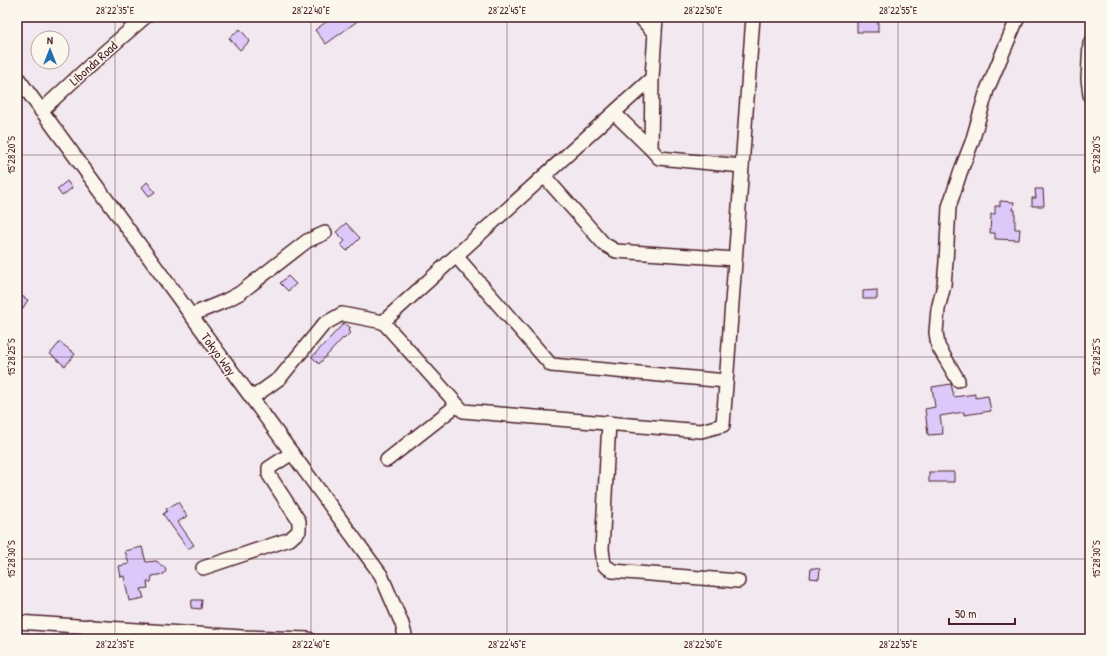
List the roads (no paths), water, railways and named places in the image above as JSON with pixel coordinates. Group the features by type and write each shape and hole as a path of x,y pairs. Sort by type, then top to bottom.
{"street":[{"name":"Libonda Road","path":"41,110 145,17"},
{"path":"640,17 655,34"},
{"path":"651,149 652,78 656,17"},
{"path":"252,398 280,378 324,324 342,314 383,322 463,411 701,431 723,425 753,17"},
{"path":"958,380 938,346 936,332 939,301 944,285 949,207 972,142 988,90 1018,17"},
{"path":"1090,43 1088,78 1090,95"},
{"name":"Tokyo Way","path":"17,77 381,575 402,624 406,639"},
{"path":"383,322 652,78"},
{"path":"614,113 659,158 742,166"},
{"path":"544,176 604,244 616,251 735,259"},
{"path":"191,315 240,293 306,240 325,233"},
{"path":"456,256 551,366 726,382"},
{"path":"387,460 457,405"},
{"path":"609,424 602,549 604,564 613,571 738,581"},
{"path":"202,568 290,539 299,531 299,521 269,475 269,468 292,453"},
{"path":"17,622 242,637 309,639"},
{"path":"89,626 89,639"}]}
